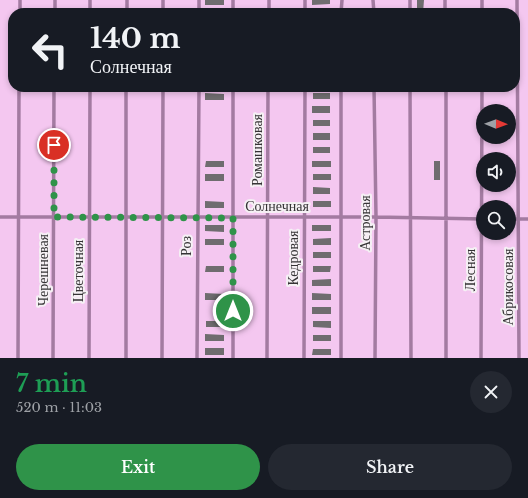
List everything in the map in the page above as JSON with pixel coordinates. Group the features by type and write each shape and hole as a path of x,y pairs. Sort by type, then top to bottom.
{"street":[{"path":"18,358 19,92"},
{"name":"Черешневая","path":"53,358 54,92"},
{"name":"Цветочная","path":"89,358 90,92"},
{"path":"126,92 126,358"},
{"path":"162,92 162,358"},
{"name":"Роз","path":"197,358 198,92"},
{"path":"233,92 233,358"},
{"name":"Ромашковая","path":"267,358 268,92"},
{"name":"Кедровая","path":"304,358 305,92"},
{"path":"341,92 341,358"},
{"name":"Астровая","path":"374,92 376,217 375,358"},
{"path":"410,92 411,358"},
{"path":"446,92 446,358"},
{"name":"Лесная","path":"482,92 482,200"},
{"name":"Абрикосовая","path":"518,92 519,358"},
{"name":"Солнечная","path":"0,217 376,217 476,219"},
{"path":"519,219 528,219"},
{"name":"Лесная","path":"481,358 482,240"}],"shaded area":[{"path":"0,0 528,0 528,358 0,358"}],"building":[{"path":"205,0 224,0 224,5 205,5"},
{"path":"312,0 330,0 330,4 312,5"},
{"path":"417,0 424,0 423,8 417,8"},
{"path":"205,93 224,94 224,100 205,100"},
{"path":"313,93 330,93 330,99 313,99"},
{"path":"312,106 330,106 330,113 312,113"},
{"path":"313,120 330,120 330,126 313,126"},
{"path":"313,133 330,133 330,140 313,140"},
{"path":"313,147 330,147 330,153 313,153"},
{"path":"206,161 224,161 224,167 205,167"},
{"path":"312,161 331,161 331,167 312,167"},
{"path":"434,161 440,161 440,180 434,180"},
{"path":"205,174 224,174 224,181 205,181"},
{"path":"313,174 331,174 331,180 313,180"},
{"path":"313,187 330,188 330,194 313,194"},
{"path":"205,201 224,202 224,208 205,208"},
{"path":"313,201 331,201 331,207 313,207"},
{"path":"205,225 224,225 224,232 205,231"},
{"path":"312,225 331,225 331,231 312,231"},
{"path":"331,238 331,245 313,245 313,239"},
{"path":"205,239 224,239 224,245 205,245"},
{"path":"313,252 331,252 331,258 313,258"},
{"path":"206,266 224,266 224,272 205,272"},
{"path":"313,266 331,266 330,272 313,272"},
{"path":"331,279 331,286 312,286 312,280"},
{"path":"205,293 224,294 224,300 205,300"},
{"path":"312,293 331,294 331,300 312,300"},
{"path":"312,307 331,307 331,314 312,314"},
{"path":"206,321 224,321 224,327 206,327"},
{"path":"313,321 331,321 331,328 313,327"},
{"path":"205,334 224,335 224,341 205,341"},
{"path":"313,335 331,335 331,341 313,341"},
{"path":"205,348 224,348 224,355 205,355"},
{"path":"313,349 331,349 331,355 312,355"}],"route":[{"path":"54,145 54,217 233,218 233,311"}]}
